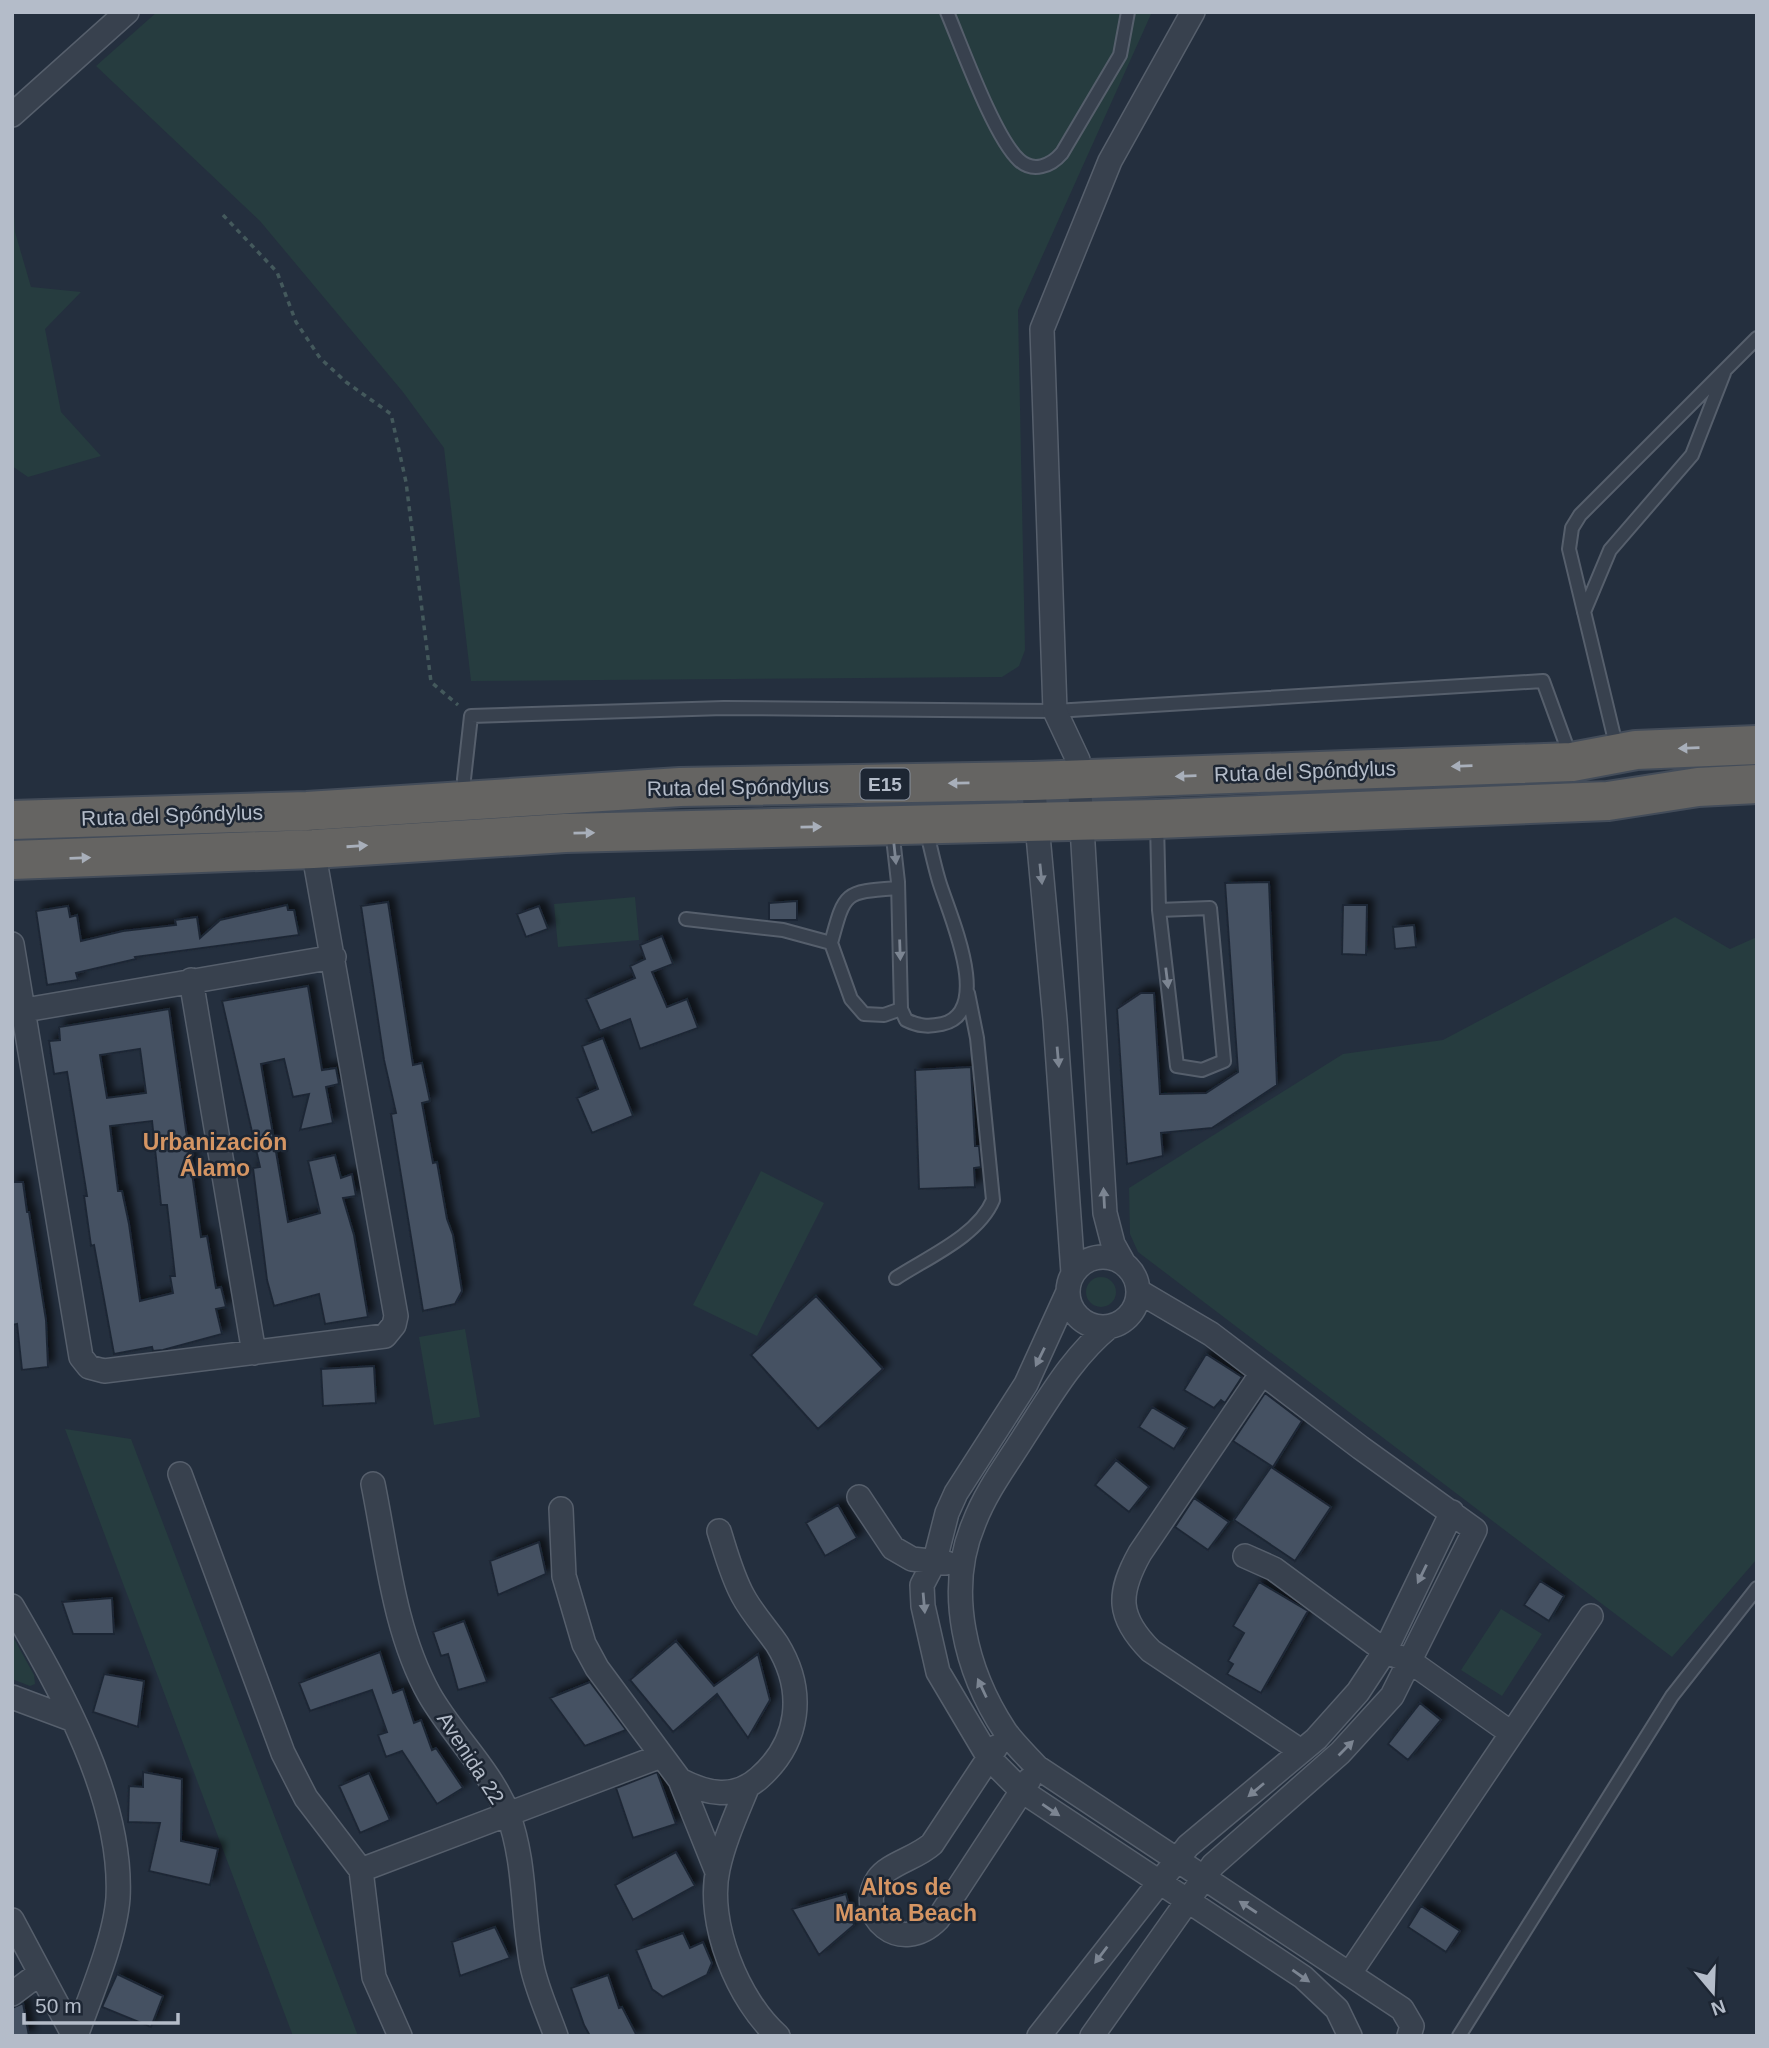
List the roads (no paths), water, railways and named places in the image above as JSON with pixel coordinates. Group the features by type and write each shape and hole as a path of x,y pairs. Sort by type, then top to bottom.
{"highway":[{"name":"Ruta del Spóndylus","path":"12,820 307,811 680,787 1079,780 1572,762 1636,750 1757,746"},
{"name":"Ruta del Spóndylus","path":"12,860 313,849 565,833 1157,819 1608,801 1698,787 1757,784"}],"street":[{"path":"12,115 127,12"},
{"path":"1193,12 1110,161 1042,329 1055,711 1078,760 1105,1213 1113,1244 1131,1270 1138,1291 1130,1314 1110,1326 1068,1368 995,1481 972,1525 962,1567 961,1595 965,1639 980,1686 1006,1733 1037,1768 1350,1973 1409,2016 1412,2026 1409,2036"},
{"path":"1034,781 1055,1020 1070,1306 1086,1323 1110,1326"},
{"path":"12,944 81,1357 85,1363 104,1371 378,1338 390,1331 396,1316 307,811"},
{"path":"1046,925 1086,923"},
{"path":"25,1010 334,957"},
{"path":"191,981 254,1353"},
{"path":"1055,1020 1094,1018"},
{"path":"1123,1262 1112,1258 1090,1259 1070,1284 1026,1384 984,1446 947,1513 935,1560 922,1585 931,1647 938,1672 989,1758 1022,1791 1321,1990 1337,2009 1350,2036"},
{"path":"1092,2036 1213,1865 1316,1775 1370,1722 1392,1696 1475,1530 1211,1334 1138,1291"},
{"path":"1262,1373 1140,1553 1125,1579 1122,1598 1137,1637 1151,1651 1299,1754 1316,1775"},
{"path":"984,1446 1010,1460"},
{"path":"180,1474 283,1753 306,1798 361,1870 374,1977 400,2036"},
{"name":"Avenida 22","path":"373,1484 395,1596 413,1660 429,1693 491,1782 508,1813 519,1858 532,1967 556,2036"},
{"path":"859,1497 893,1548 912,1559 935,1560 962,1567"},
{"path":"561,1509 564,1576 584,1644 597,1668 680,1780 717,1872"},
{"path":"1039,2036 1146,1895 1161,1883 1177,1858 1299,1754 1338,1716 1385,1651 1452,1512"},
{"path":"719,1531 738,1586 777,1645 796,1693 796,1720 788,1744 776,1761 747,1788 717,1872 721,1939 746,1998 778,2036"},
{"path":"1245,1556 1274,1569 1385,1651 1411,1662 1511,1733"},
{"path":"12,1606 91,1763 117,1844 118,1900 101,1964 75,2036"},
{"path":"1350,1973 1591,1616"},
{"path":"12,1697 71,1719"},
{"path":"1006,1733 932,1844 919,1856 888,1869 879,1878 872,1891 872,1902 876,1916 885,1927 897,1935 910,1936 927,1930 1037,1768"},
{"path":"361,1870 661,1756"},
{"path":"680,1780 703,1791 725,1794 747,1788"},
{"path":"12,1920 75,2036"},
{"path":"1258,1949 1275,1924"},
{"path":"12,1994 40,1973"}],"lane":[{"path":"947,12 1001,135 1020,161 1038,167 1048,166 1062,153 1120,55 1128,12"},
{"path":"1619,755 1569,549 1572,528 1580,515 1757,338"},
{"path":"1584,612 1610,550 1692,455 1725,369"},
{"path":"465,800 464,779 471,716 724,708 1055,711 1543,681 1572,762"},
{"path":"1157,819 1159,910 1177,1066 1202,1070 1224,1061 1210,908 1159,910"},
{"path":"909,825 898,888 901,1009 906,1020 915,1025 930,1026 950,1022 960,1012 968,993"},
{"path":"896,1278 975,1226 987,1215 993,1200 965,960 938,880 909,825"},
{"path":"898,888 863,890 848,897 841,905 831,943 850,999 863,1014 884,1015 901,1009"},
{"path":"686,919 783,930 831,943"},
{"path":"1459,2036 1672,1696 1757,1588"}],"district":[{"name":"Urbanización Álamo","path":"215,1155"},
{"name":"Altos de Manta Beach","path":"906,1900"}]}
